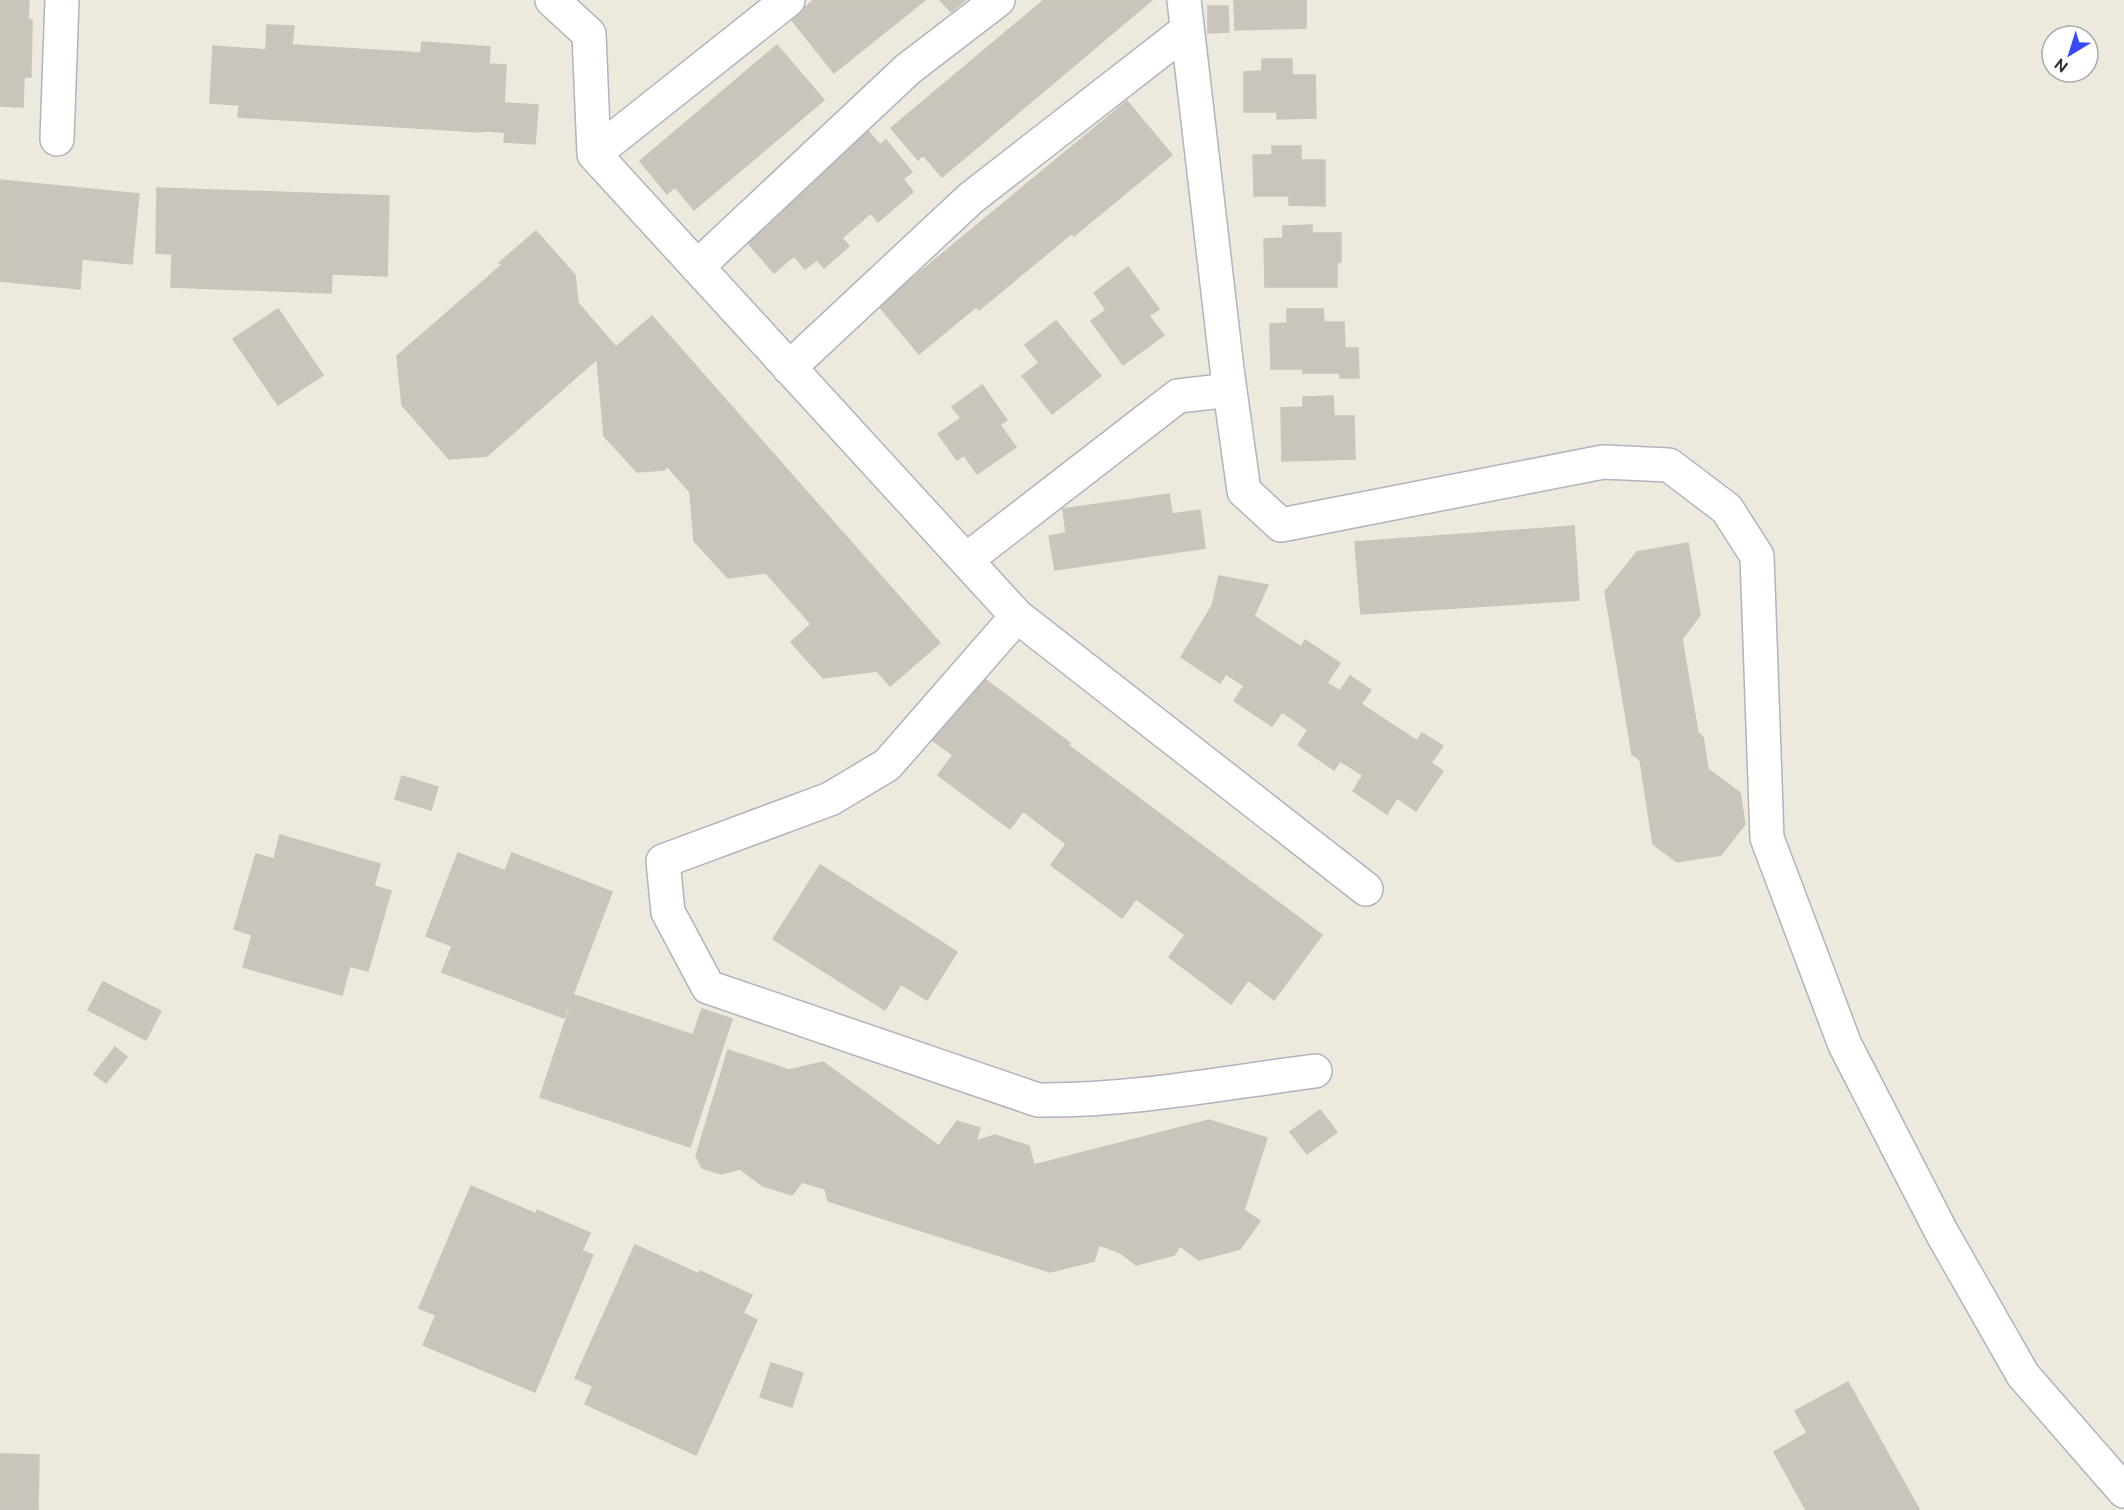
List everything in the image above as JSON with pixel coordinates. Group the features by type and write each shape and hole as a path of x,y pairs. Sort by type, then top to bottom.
{"street":[{"path":"57,140 62,0"},
{"path":"552,0 589,34 594,154 789,368 1017,616 1366,889"},
{"path":"594,154 788,0"},
{"path":"697,267 908,69 998,0"},
{"path":"789,368 971,198 1186,15"},
{"path":"1186,15 1244,491 1281,525 1603,462 1669,465 1727,509 1757,556 1767,838 1845,1045 1942,1233 2023,1375 2124,1491"},
{"path":"966,560 1178,396 1230,390"},
{"path":"1017,616 887,765 830,799 663,861 668,912 708,987 1038,1100 1075,1101 1116,1097 1314,1071"}],"building":[{"path":"0,0 29,0 28,20 32,20 31,77 24,77 23,107 0,106"},
{"path":"814,0 925,0 834,73 791,19"},
{"path":"940,0 965,0 951,12"},
{"path":"1044,0 1152,0 942,177 923,155 918,160 891,128"},
{"path":"1234,0 1306,0 1306,28 1235,30"},
{"path":"1208,6 1228,6 1229,32 1208,33"},
{"path":"267,25 294,26 292,45 421,53 422,42 490,47 489,64 506,65 504,103 538,105 535,144 504,142 505,132 238,117 239,105 210,103 213,46 266,50"},
{"path":"777,45 824,100 694,210 675,187 667,194 640,161"},
{"path":"1262,59 1292,59 1292,75 1315,75 1316,118 1277,119 1277,112 1244,112 1244,72 1262,71"},
{"path":"1127,101 1172,155 1074,236 1072,233 979,310 976,307 919,354 879,306"},
{"path":"868,131 880,145 886,140 912,172 903,179 913,192 878,222 871,213 842,238 849,246 824,268 817,260 805,269 794,256 774,273 743,237"},
{"path":"1272,146 1301,146 1301,160 1325,160 1325,206 1289,205 1289,196 1254,196 1253,155 1272,155"},
{"path":"0,180 139,194 132,264 82,259 80,289 0,281"},
{"path":"157,188 389,196 387,276 332,274 331,293 171,287 172,254 156,253"},
{"path":"1312,225 1312,233 1341,233 1341,262 1337,263 1337,287 1265,287 1264,239 1283,238 1283,226"},
{"path":"536,231 575,275 578,303 616,347 652,316 940,643 890,686 877,671 823,678 791,642 811,624 766,573 728,578 694,541 690,492 667,466 664,470 637,472 604,436 597,359 487,456 449,459 402,405 397,356 504,263 499,263"},
{"path":"1128,267 1159,309 1149,316 1164,335 1123,365 1091,321 1106,310 1094,293"},
{"path":"278,309 323,375 278,405 233,339"},
{"path":"1287,309 1323,309 1324,322 1344,322 1345,348 1358,348 1359,378 1340,378 1340,373 1303,373 1303,369 1271,369 1270,324 1287,323"},
{"path":"1056,321 1101,376 1052,414 1022,376 1039,363 1025,345"},
{"path":"982,385 1007,420 1000,425 1016,447 977,474 964,455 957,460 938,434 961,418 952,407"},
{"path":"1333,396 1334,416 1354,416 1355,459 1282,461 1281,408 1303,407 1303,397"},
{"path":"1169,494 1172,514 1200,510 1205,548 1055,570 1049,536 1066,533 1063,509"},
{"path":"1574,526 1579,600 1361,614 1355,542"},
{"path":"1688,543 1700,615 1682,639 1698,733 1703,737 1708,769 1740,793 1745,824 1721,855 1677,862 1653,844 1640,760 1632,754 1605,592 1637,552"},
{"path":"1219,576 1268,585 1254,616 1301,647 1305,640 1340,663 1327,683 1340,691 1350,676 1371,690 1361,704 1417,741 1422,733 1443,746 1431,763 1443,771 1416,811 1397,798 1387,814 1353,791 1363,775 1340,761 1334,770 1298,745 1308,730 1282,712 1272,726 1234,701 1244,686 1226,674 1220,683 1181,657 1212,606"},
{"path":"978,674 1070,743 1068,745 1322,935 1274,1000 1248,980 1231,1004 1169,957 1185,935 1136,899 1122,918 1051,865 1066,844 1023,811 1010,829 938,775 953,755 929,738"},
{"path":"402,776 438,787 431,810 395,799"},
{"path":"280,835 380,864 374,886 391,891 368,971 350,966 342,995 243,967 252,935 234,929 256,854 274,859"},
{"path":"458,853 505,871 512,853 612,892 564,1018 442,972 452,946 426,936"},
{"path":"820,865 957,952 927,1000 901,984 885,1010 773,939"},
{"path":"103,982 161,1011 146,1040 88,1010"},
{"path":"574,995 693,1035 702,1009 732,1019 690,1147 540,1097"},
{"path":"115,1047 127,1057 106,1083 94,1074"},
{"path":"728,1050 789,1070 823,1062 939,1146 957,1121 980,1128 976,1141 995,1135 1029,1146 1034,1165 1209,1120 1267,1138 1244,1210 1260,1221 1240,1249 1199,1260 1180,1246 1174,1255 1136,1265 1119,1252 1099,1245 1094,1261 1050,1272 828,1201 825,1189 802,1182 792,1195 763,1186 740,1169 721,1174 702,1168 696,1156"},
{"path":"1320,1110 1337,1132 1307,1154 1290,1132"},
{"path":"471,1186 536,1214 537,1210 590,1233 582,1251 593,1255 535,1392 423,1345 436,1315 419,1308"},
{"path":"635,1245 752,1295 743,1313 757,1320 696,1455 585,1404 593,1386 575,1378"},
{"path":"771,1363 803,1373 792,1407 760,1397"},
{"path":"1848,1382 1918,1510 1806,1510 1774,1452 1807,1433 1795,1411"},
{"path":"0,1454 39,1455 38,1510 0,1510"}]}
